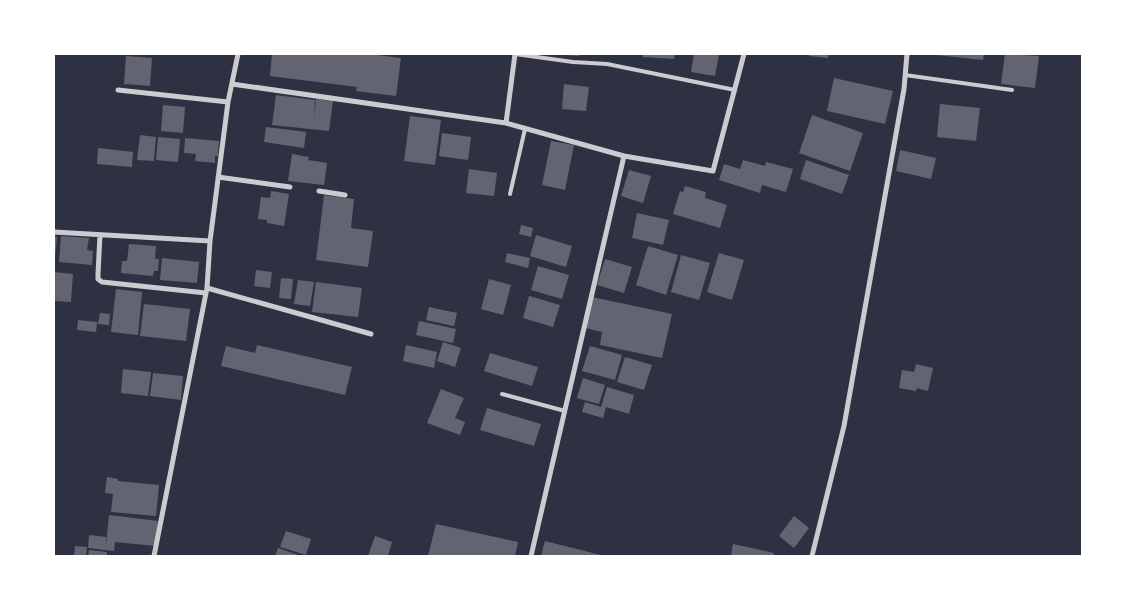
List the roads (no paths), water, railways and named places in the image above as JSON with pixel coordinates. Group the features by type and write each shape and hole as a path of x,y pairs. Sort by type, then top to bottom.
{"street":[{"path":"154,556 206,290 210,241 228,102 238,54"},
{"path":"506,123 515,54"},
{"path":"232,84 506,123 624,156 714,171 744,54"},
{"path":"812,556 846,417 887,191 907,54"},
{"path":"118,90 228,102"},
{"path":"531,556 624,156"},
{"path":"218,177 290,187"},
{"path":"319,191 345,195"},
{"path":"54,232 210,241"},
{"path":"100,235 98,279 102,282 206,290 371,334"}],"lane":[{"path":"515,54 573,62 607,64 735,90"},
{"path":"905,75 1012,90"},
{"path":"510,194 525,129"},
{"path":"502,394 565,411"}]}
